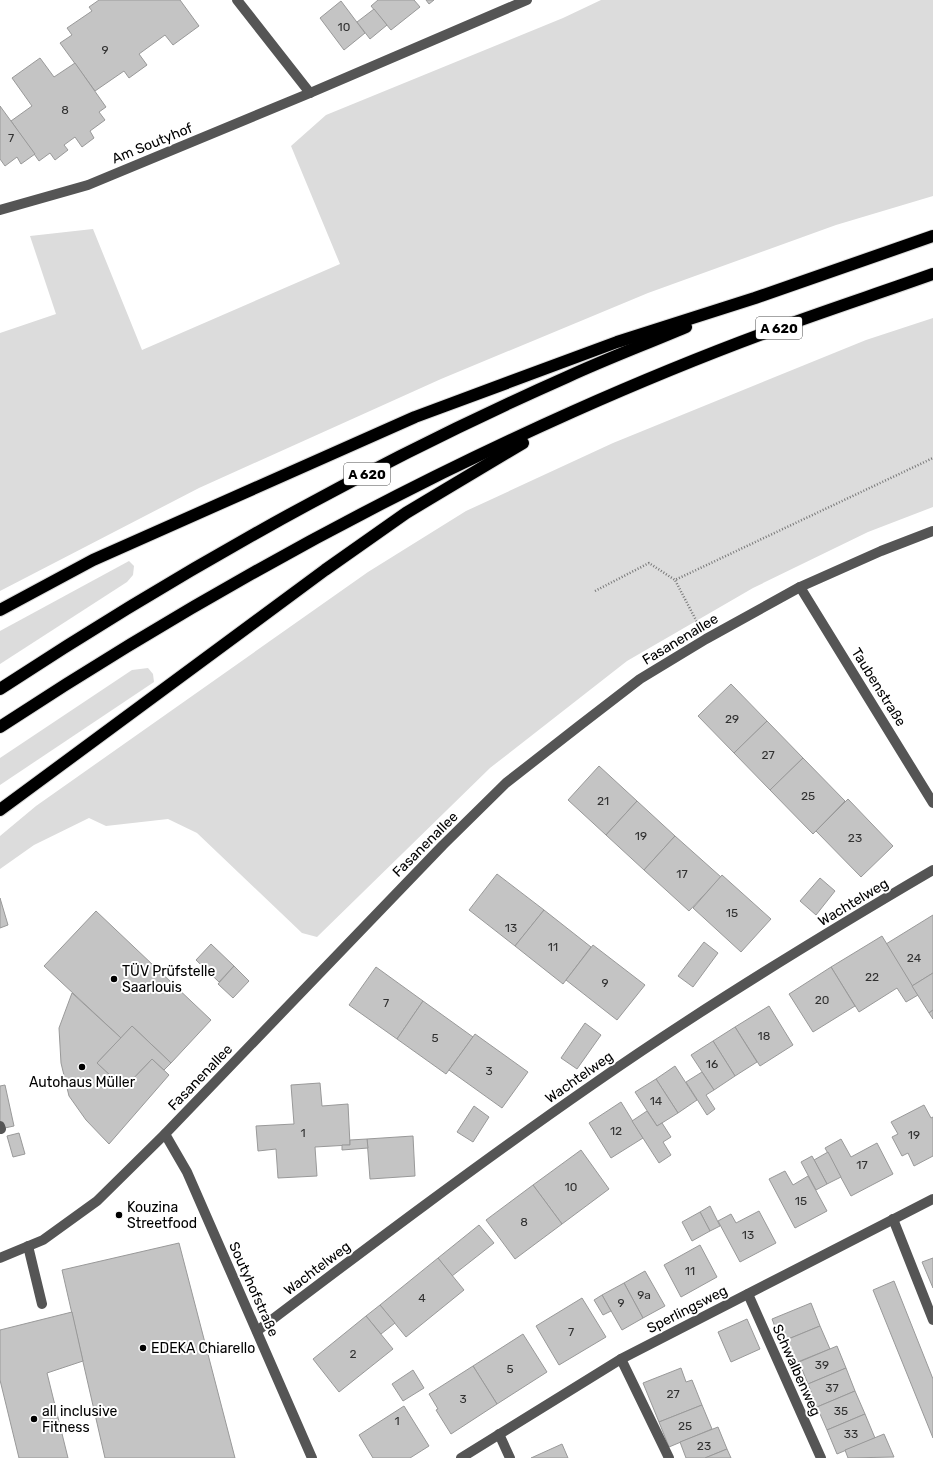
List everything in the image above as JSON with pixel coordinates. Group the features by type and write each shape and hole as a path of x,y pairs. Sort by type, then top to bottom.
{"highway":[{"name":"A 620","path":"0,688 169,582 310,503 443,435 567,377 755,298 933,236"},
{"name":"A 620","path":"0,727 70,681 179,616 327,533 459,465 627,389 765,333 933,274"},
{"path":"0,610 93,560 415,417 617,342 755,298"},
{"path":"0,810 313,579 406,513 530,439 627,389"}],"street":[{"path":"238,0 310,93"},
{"name":"Am Soutyhof","path":"0,210 88,185 310,93 525,0"},
{"name":"Fasanenallee","path":"0,1258 43,1240 97,1201 165,1134 443,845 506,783 640,679 706,639 800,587 881,551 933,531"},
{"name":"Taubenstraße","path":"800,587 933,803"},
{"name":"Wachtelweg","path":"257,1331 441,1192 593,1084 686,1021 775,965 933,870"},
{"name":"Soutyhofstraße","path":"165,1134 187,1172 312,1458"},
{"name":"Sperlingsweg","path":"461,1458 621,1359 933,1199"},
{"path":"893,1219 933,1320"},
{"path":"28,1246 42,1304"},
{"name":"Schwalbenweg","path":"748,1294 821,1458"},
{"path":"621,1359 669,1458"},
{"path":"499,1434 510,1458"}],"path":[{"path":"675,580 933,459"},
{"path":"595,591 649,563 675,580 706,639"}],"shaded area":[{"path":"601,0 933,0 933,196 836,225 648,293 441,379 199,488 0,591 0,333 56,314 30,236 93,229 142,350 340,264 291,146 326,115 563,18"},
{"path":"933,318 933,507 868,532 753,588 627,661 490,768 317,937 302,933 197,833 168,819 106,826 89,818 34,845 0,869 0,836 36,806 368,572 466,511 613,443 866,340"},
{"path":"129,561 134,566 133,575 127,582 0,664 0,631"},
{"path":"148,668 153,674 154,682 0,785 0,758 132,670"}],"building":[{"path":"99,0 180,0 199,26 173,45 165,35 139,54 147,65 129,78 124,71 95,91 60,43 72,35 67,28 92,11 89,7"},
{"path":"378,0 414,0 420,7 391,30 371,6"},
{"path":"426,0 434,0 429,4"},
{"path":"341,1 365,33 344,50 320,18"},
{"path":"374,9 387,25 370,39 357,22"},
{"path":"40,58 54,77 75,63 106,107 99,112 105,120 90,131 94,138 82,147 75,137 64,145 68,150 55,160 50,153 39,161 11,121 32,106 12,78"},
{"path":"0,106 35,154 21,164 17,157 5,166 0,159"},
{"path":"731,684 767,721 734,753 698,716"},
{"path":"767,721 803,758 770,790 734,753"},
{"path":"803,758 845,801 813,834 770,790"},
{"path":"599,766 637,801 606,835 568,800"},
{"path":"848,799 893,846 861,877 816,831"},
{"path":"637,801 675,836 644,870 606,835"},
{"path":"675,836 721,877 689,911 644,870"},
{"path":"497,874 544,910 515,946 469,910"},
{"path":"722,875 771,919 741,952 693,908"},
{"path":"820,878 835,891 816,915 800,901"},
{"path":"0,898 8,925 0,928"},
{"path":"544,910 591,947 563,984 515,946"},
{"name":"TÜV Prüfstelle Saarlouis","path":"96,911 211,1020 171,1063 132,1026 121,1038 44,966"},
{"path":"933,915 933,973 912,986 886,944"},
{"path":"882,936 918,995 906,1002 897,988 859,1012 831,967"},
{"path":"704,942 718,953 693,987 678,976"},
{"path":"211,944 234,966 219,982 196,960"},
{"path":"593,945 645,985 617,1020 566,980"},
{"path":"234,966 249,981 233,998 218,984"},
{"path":"376,967 423,1001 397,1039 349,1005"},
{"path":"831,967 855,1006 813,1032 789,994"},
{"path":"933,973 933,1010 929,1013 912,986"},
{"name":"Autohaus Müller","path":"72,993 121,1038 97,1063 124,1088 152,1059 169,1075 109,1144 86,1120 69,1096 61,1063 59,1028"},
{"path":"423,1001 473,1037 446,1074 397,1039"},
{"path":"769,1006 793,1045 760,1066 735,1027"},
{"path":"933,1010 933,1019 929,1013"},
{"path":"585,1023 601,1035 577,1069 561,1058"},
{"path":"132,1026 171,1063 164,1070 152,1059 124,1088 97,1063"},
{"path":"735,1027 757,1062 735,1076 713,1041"},
{"path":"475,1034 528,1072 502,1108 449,1070"},
{"path":"713,1041 735,1076 714,1090 691,1055"},
{"path":"675,1066 697,1100 678,1113 656,1079"},
{"path":"702,1072 714,1090 706,1095 715,1109 707,1115 686,1082"},
{"path":"656,1079 678,1113 657,1126 635,1092"},
{"path":"320,1083 322,1106 348,1104 350,1145 315,1147 317,1176 278,1178 276,1149 258,1151 256,1126 294,1124 291,1085"},
{"path":"5,1085 14,1126 0,1129 0,1086"},
{"path":"621,1102 643,1138 611,1158 589,1123"},
{"path":"924,1105 931,1118 933,1117 933,1156 914,1166 908,1153 902,1156 892,1137 898,1134 891,1122"},
{"path":"474,1106 489,1117 473,1142 457,1132"},
{"path":"647,1111 657,1126 662,1123 671,1137 663,1142 671,1155 659,1163 632,1121"},
{"path":"19,1133 25,1154 13,1157 7,1136"},
{"path":"413,1136 415,1176 370,1179 367,1139"},
{"path":"367,1139 368,1148 342,1150 342,1145 350,1145 350,1140"},
{"path":"841,1139 851,1157 877,1143 893,1174 851,1196 825,1148"},
{"path":"581,1150 609,1189 562,1224 533,1185"},
{"path":"828,1152 841,1177 827,1184 814,1160"},
{"path":"812,1156 827,1184 816,1190 801,1162"},
{"path":"785,1171 793,1185 808,1176 827,1211 795,1228 769,1179"},
{"path":"533,1185 562,1224 515,1259 486,1220"},
{"path":"710,1206 720,1226 710,1231 700,1212"},
{"path":"759,1211 776,1243 740,1262 718,1221 731,1214 736,1223"},
{"path":"700,1212 710,1231 692,1241 682,1222"},
{"path":"479,1225 494,1243 452,1276 438,1258"},
{"name":"EDEKA Chiarello","path":"179,1243 235,1458 105,1458 62,1270"},
{"path":"700,1245 717,1277 681,1297 664,1265"},
{"path":"438,1258 464,1290 406,1337 380,1305"},
{"path":"933,1258 933,1288 922,1262"},
{"path":"645,1271 665,1306 643,1318 624,1283"},
{"path":"894,1281 933,1379 933,1438 873,1290"},
{"path":"624,1283 643,1318 622,1330 602,1295"},
{"path":"602,1295 611,1311 603,1315 594,1300"},
{"path":"582,1298 606,1337 559,1365 536,1326"},
{"path":"811,1303 820,1326 781,1342 772,1319"},
{"path":"380,1305 395,1323 381,1334 366,1316"},
{"name":"all inclusive Fitness","path":"72,1312 83,1361 47,1373 68,1458 19,1458 0,1380 0,1330"},
{"path":"366,1316 393,1349 339,1392 313,1359"},
{"path":"747,1319 760,1349 731,1362 718,1332"},
{"path":"820,1326 830,1349 790,1365 781,1342"},
{"path":"523,1334 547,1372 497,1404 473,1366"},
{"path":"837,1346 846,1368 808,1384 799,1362"},
{"path":"473,1366 497,1404 451,1434 436,1410 438,1409 429,1394"},
{"path":"681,1368 686,1382 692,1380 702,1405 659,1422 643,1383"},
{"path":"846,1368 855,1391 817,1407 808,1384"},
{"path":"413,1370 424,1388 403,1401 392,1384"},
{"path":"855,1391 865,1414 827,1430 817,1407"},
{"path":"702,1405 712,1429 669,1447 659,1422"},
{"path":"404,1406 429,1446 410,1458 373,1458 359,1435"},
{"path":"865,1414 875,1438 837,1454 827,1430"},
{"path":"718,1427 727,1449 705,1458 686,1458 680,1442"},
{"path":"884,1434 894,1457 848,1458 845,1450"},
{"path":"562,1444 568,1458 531,1458"},
{"path":"727,1449 731,1458 705,1458"}],"place":[{"name":"TÜV Prüfstelle Saarlouis","path":"114,979"},
{"name":"Autohaus Müller","path":"82,1067"},
{"name":"Kouzina Streetfood","path":"119,1215"},
{"name":"EDEKA Chiarello","path":"143,1348"},
{"name":"all inclusive Fitness","path":"34,1419"}]}
